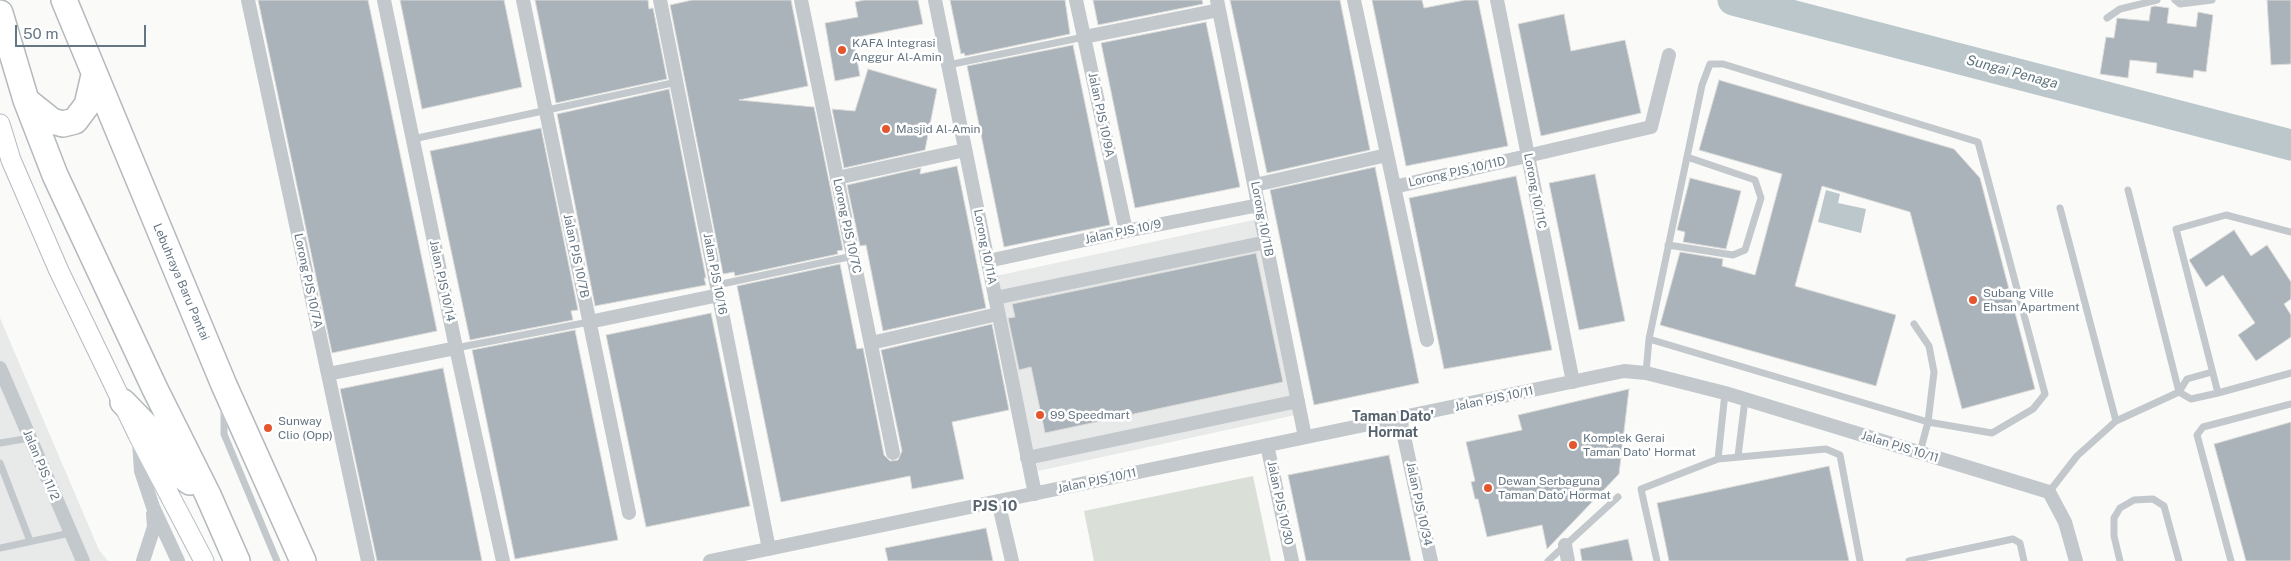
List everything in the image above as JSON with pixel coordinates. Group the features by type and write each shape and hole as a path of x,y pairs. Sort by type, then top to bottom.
{"highway":[{"name":"Lebuhraya Baru Pantai","path":"64,0 224,385 303,561"},
{"path":"0,13 26,100 54,175 151,381 208,495 237,561"},
{"path":"26,100 52,122 62,124 75,121 88,105 94,75"},
{"path":"123,402 154,434 183,477 208,495"}],"main road":[{"path":"0,124 6,154 59,271 138,435 204,561"}],"street":[{"name":"Lorong PJS 10/7A","path":"248,0 368,561"},
{"name":"Jalan PJS 10/14","path":"384,0 456,348 503,561"},
{"name":"Jalan PJS 10/7B","path":"523,0 629,513"},
{"name":"Jalan PJS 10/16","path":"660,0 769,549"},
{"name":"Lorong PJS 10/7C","path":"801,0 893,453"},
{"name":"Lorong 10/11A","path":"935,0 1035,494"},
{"name":"Jalan PJS 10/9A","path":"1076,0 1126,231"},
{"path":"1354,0 1426,340"},
{"name":"Lorong 10/11C","path":"1497,0 1572,382"},
{"path":"1084,37 1218,5"},
{"name":"Lorong 10/11B","path":"1218,5 1256,185 1305,437"},
{"name":"Lorong PJS 10/11D","path":"1394,187 1651,127 1669,55"},
{"path":"837,178 965,150"},
{"path":"1256,185 1387,155"},
{"name":"Jalan PJS 10/9","path":"988,261 1126,231 1260,205"},
{"path":"995,298 1266,242"},
{"path":"589,322 718,290"},
{"path":"871,343 998,314"},
{"path":"328,374 456,348"},
{"name":"Jalan PJS 11/2","path":"0,368 83,561"},
{"name":"Jalan PJS 10/11","path":"710,561 737,558 769,549 1624,371 1646,373 1725,393 2049,492"},
{"path":"1027,458 1298,400"},
{"name":"Jalan PJS 10/34","path":"1400,418 1431,561"},
{"path":"138,435 141,470 152,507 178,561"},
{"name":"Jalan PJS 10/30","path":"1267,445 1292,561"},
{"path":"2049,492 2065,522 2076,561"},
{"path":"998,501 1012,561"},
{"path":"143,561 154,527 152,507"},
{"path":"1564,545 1568,561"}],"lane":[{"path":"2107,18 2120,9 2157,0"},
{"path":"2175,0 2180,4 2212,0"},
{"path":"948,65 1084,37"},
{"path":"1646,373 1649,339 1702,85 1710,64 1723,64 1978,142 2045,394 2033,409 1992,433 1928,422 1649,339"},
{"path":"414,139 676,82"},
{"path":"1668,245 1733,255 1745,250 1761,198 1755,180 1687,157"},
{"path":"2128,190 2179,392 2191,399 2291,373"},
{"path":"2060,208 2116,421"},
{"path":"2218,393 2176,229 2226,215 2291,232"},
{"path":"718,290 853,256"},
{"path":"456,348 589,322"},
{"path":"1914,324 1929,346 1934,372 1928,422 1920,452"},
{"path":"2049,492 2078,456 2116,421 2179,392 2187,379 2212,372"},
{"path":"224,385 224,434 277,561"},
{"path":"1718,459 1725,393"},
{"path":"1738,456 1746,400"},
{"path":"2231,561 2197,435 2203,428 2291,404"},
{"path":"1,442 30,438"},
{"path":"1657,561 1641,489 1718,459 1826,450 1840,455 1860,561"},
{"path":"0,463 30,541"},
{"path":"1548,561 1618,497"},
{"path":"2120,561 2114,536 2114,518 2120,508 2134,500 2153,499 2164,506 2179,561"},
{"path":"0,548 70,532"},
{"path":"1909,561 2013,539 2020,543 2024,561"}],"shaded area":[{"path":"1826,190 1840,194 1838,203 1866,209 1861,233 1818,222"},
{"path":"1258,219 1300,414 1038,471 996,276"},
{"path":"0,318 99,550 108,561 0,561"},
{"path":"1253,476 1271,561 1094,561 1084,511"}],"building":[{"path":"258,0 368,0 437,331 332,353"},
{"path":"400,0 504,0 522,87 422,109"},
{"path":"535,0 648,0 649,9 653,8 667,79 556,103"},
{"path":"692,0 791,0 808,86 739,100 814,107 843,250 837,251 838,254 735,276 734,272 723,274 670,5"},
{"path":"864,0 918,0 923,24 853,38 860,76 835,81 825,23 858,17 855,2"},
{"path":"950,0 1065,0 1070,34 965,56 964,53 961,54"},
{"path":"1093,0 1202,0 1203,4 1098,25"},
{"path":"1230,0 1340,0 1370,150 1267,173"},
{"path":"1372,0 1422,0 1424,8 1465,0 1478,0 1508,146 1406,166"},
{"path":"2267,0 2291,0 2291,64 2271,65"},
{"path":"2151,7 2169,8 2167,23 2196,27 2198,12 2213,15 2206,72 2194,70 2193,78 2156,73 2157,63 2130,60 2128,78 2100,74 2106,37 2114,38 2117,18 2149,21"},
{"path":"1564,14 1571,51 1625,40 1641,113 1541,136 1518,24"},
{"path":"1206,22 1240,187 1135,208 1101,43"},
{"path":"1073,45 1110,225 1004,247 967,66"},
{"name":"Masjid Al-Amin","path":"868,69 937,89 925,150 844,168 832,109 855,111"},
{"name":"Subang Ville Ehsan Apartment","path":"1719,80 1954,149 1980,178 2035,389 1962,409 1910,212 1822,186 1795,286 1896,315 1876,386 1660,325 1680,252 1723,259 1722,266 1755,275 1782,174 1699,150"},
{"path":"669,89 706,285 595,306 557,114"},
{"path":"541,128 578,310 571,311 573,320 470,340 430,151"},
{"path":"957,166 986,308 883,331 866,245 860,246 847,185 921,168 920,174"},
{"path":"1375,167 1419,383 1314,405 1270,190"},
{"path":"1595,174 1625,321 1579,330 1549,183"},
{"path":"1516,176 1552,350 1444,369 1409,198"},
{"path":"1690,178 1741,191 1726,249 1683,242 1685,232 1677,230"},
{"path":"2234,230 2251,256 2267,245 2291,282 2291,299 2284,304 2291,315 2291,337 2256,361 2238,335 2255,323 2223,275 2206,287 2189,260"},
{"path":"1256,253 1283,382 1045,433 1031,367 1019,370 1008,318 1015,317 1012,304"},
{"path":"840,264 857,349 863,348 884,455 890,461 898,460 902,451 881,350 992,324 1009,410 952,422 964,479 912,489 910,476 781,502 737,286"},
{"path":"711,313 750,506 646,527 606,335"},
{"path":"575,330 618,540 515,559 472,350"},
{"path":"443,368 482,561 377,561 340,389"},
{"name":"Komplek Gerai Taman Dato' Hormat","path":"1629,389 1619,474 1547,549 1542,525 1487,537 1478,499 1475,499 1471,482 1475,481 1466,442 1522,430 1518,415"},
{"path":"2291,422 2291,561 2246,561 2214,444"},
{"path":"1389,455 1411,561 1306,561 1288,475"},
{"path":"1829,466 1849,561 1669,561 1657,503"},
{"path":"986,528 993,561 888,561 885,548"},
{"path":"1628,539 1633,561 1582,561 1580,549"}],"waterway":[{"name":"Sungai Penaga","path":"1733,0 2291,145"}],"place":[{"name":"KAFA Integrasi Anggur Al-Amin","path":"842,50"},
{"name":"Masjid Al-Amin","path":"886,129"},
{"name":"Subang Ville Ehsan Apartment","path":"1973,300"},
{"name":"99 Speedmart","path":"1040,415"},
{"name":"Sunway Clio (Opp)","path":"268,428"},
{"name":"Komplek Gerai Taman Dato' Hormat","path":"1573,445"},
{"name":"Dewan Serbaguna Taman Dato' Hormat","path":"1488,488"}],"district":[{"name":"Taman Dato' Hormat","path":"1393,426"},
{"name":"PJS 10","path":"995,506"}]}
